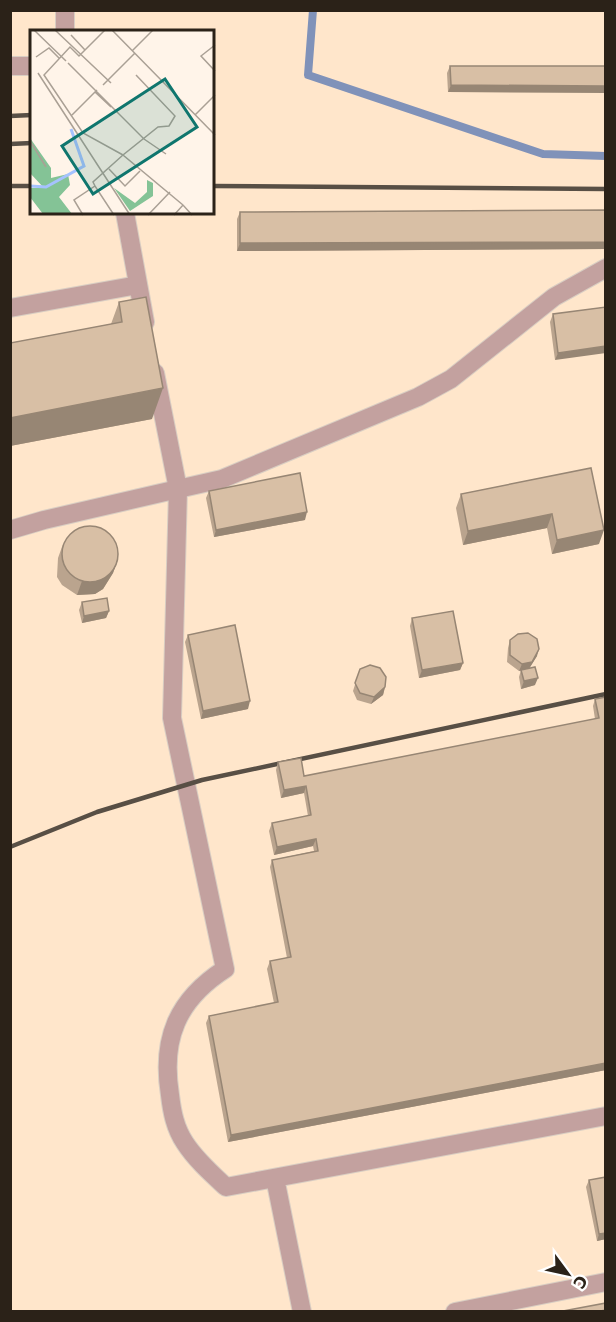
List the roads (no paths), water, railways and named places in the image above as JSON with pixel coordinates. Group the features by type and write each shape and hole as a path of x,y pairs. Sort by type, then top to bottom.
{"lane":[{"path":"64,10 65,30"},
{"path":"10,66 30,66"},
{"path":"125,214 178,489 172,718 225,969 205,982 182,1008 173,1029 167,1077 173,1118 185,1143 203,1166 226,1187 606,1116"},
{"path":"10,530 56,517 222,479 418,397 451,378 554,297 606,268"},
{"path":"10,308 138,285"},
{"path":"275,1178 302,1311"},
{"path":"455,1311 606,1282"}],"waterway":[{"path":"313,10 308,75 543,154 606,156"}],"railway":[{"path":"10,116 30,115"},
{"path":"10,144 30,143"},
{"path":"10,186 30,186"},
{"path":"214,186 606,189"},
{"path":"10,847 97,812 202,780 606,694"}]}
